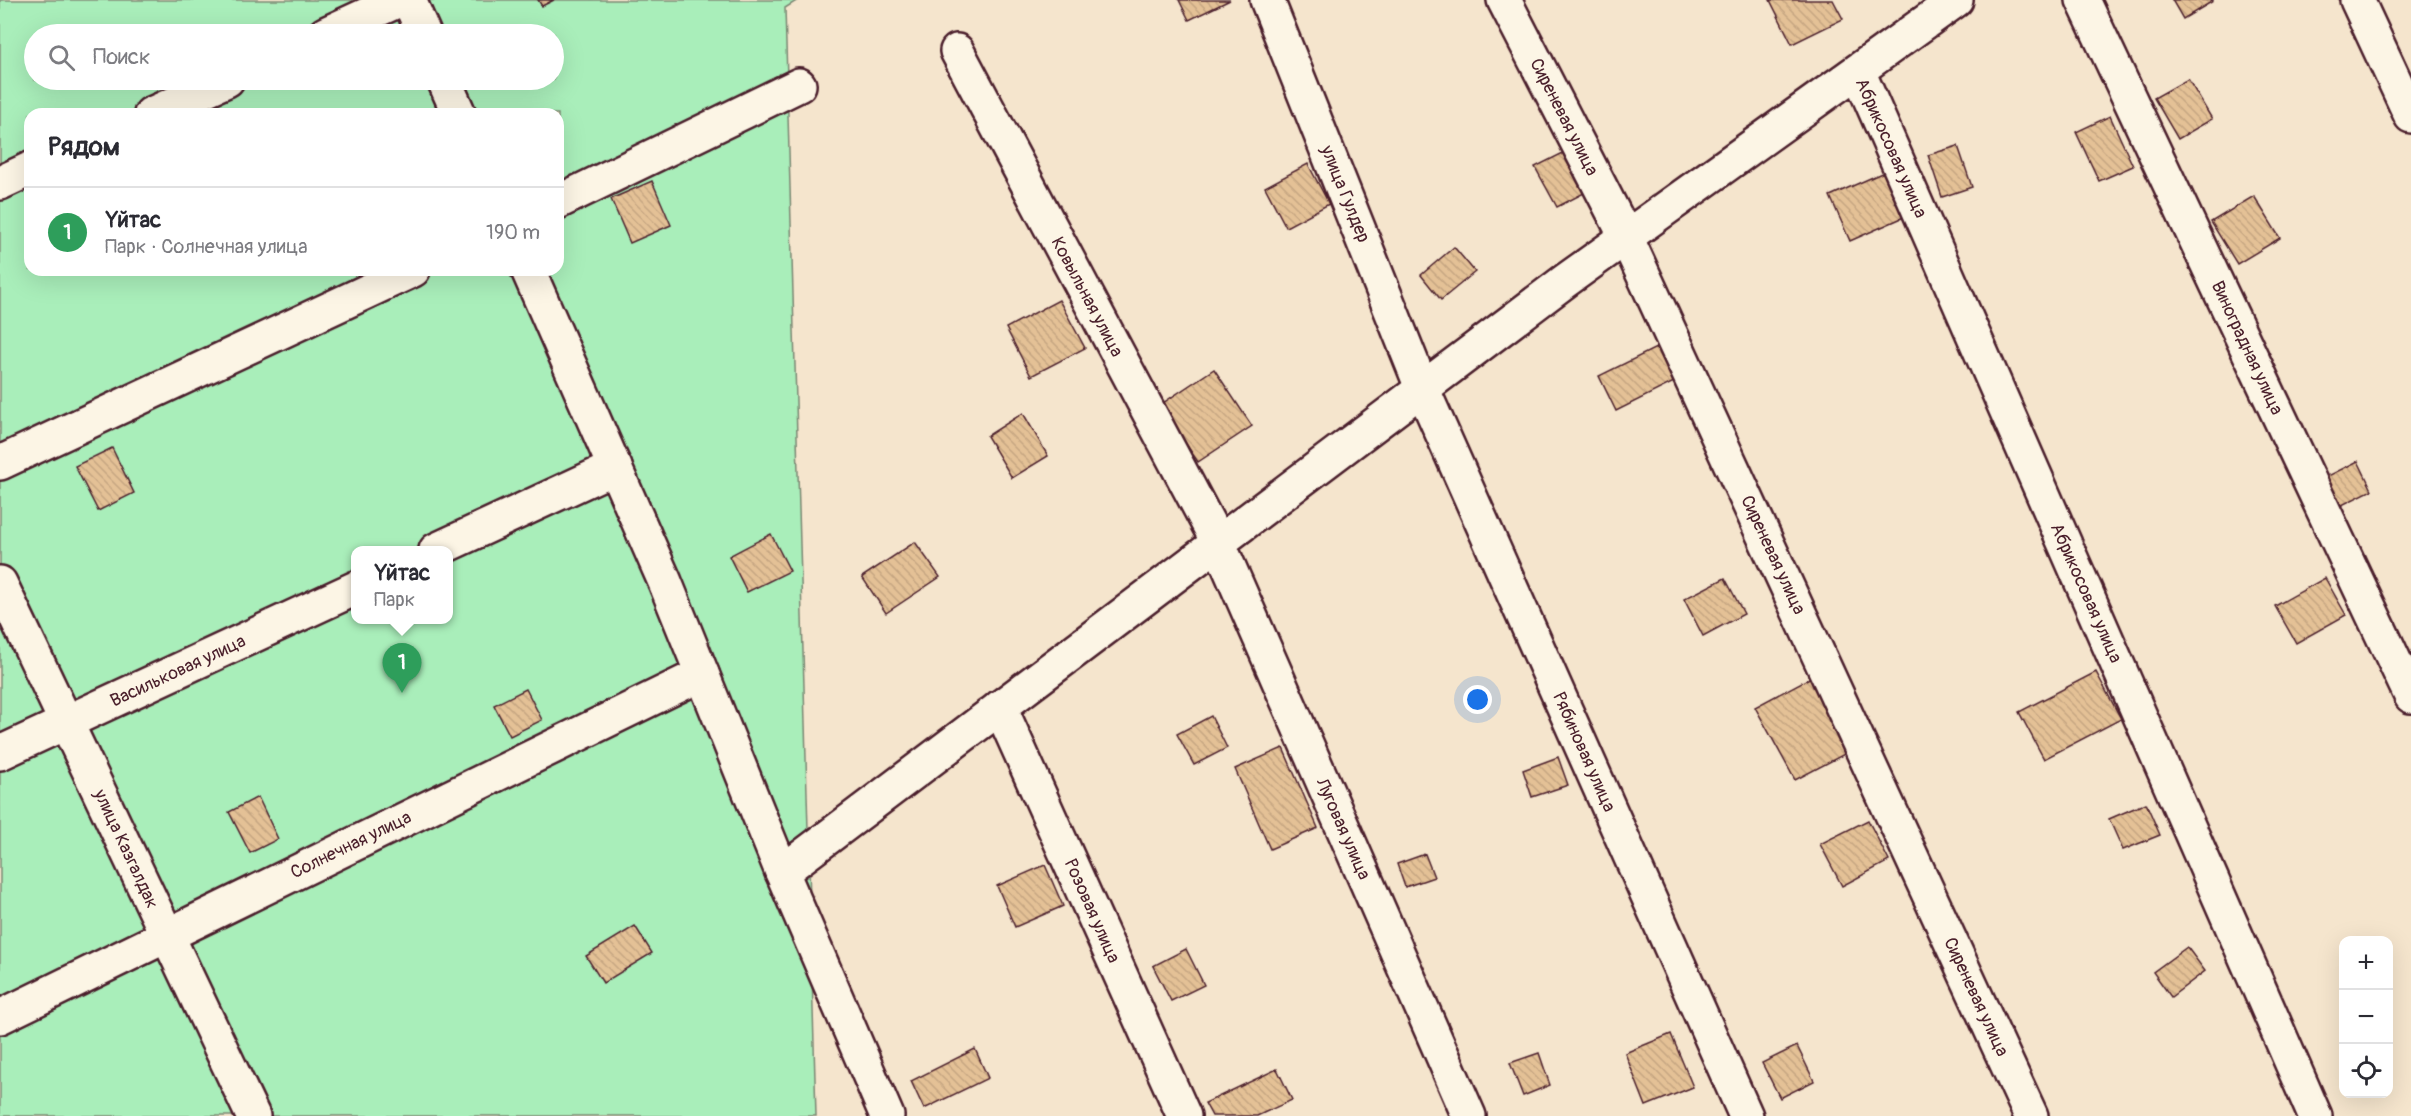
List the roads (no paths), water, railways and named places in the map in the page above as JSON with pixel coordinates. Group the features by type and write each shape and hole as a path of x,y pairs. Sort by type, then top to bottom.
{"street":[{"path":"347,24 399,0"},
{"path":"409,0 420,24"},
{"name":"улица Гулдер","path":"1267,0 1422,388"},
{"name":"Сиреневая улица","path":"1504,0 1626,237 2031,1116"},
{"path":"782,872 1422,388 1626,237 1956,0"},
{"name":"Виноградная улица","path":"2083,0 2411,696"},
{"path":"2357,0 2411,116"},
{"name":"Ковыльная улица","path":"957,51 1218,542"},
{"name":"Абрикосовая улица","path":"1857,71 2315,1116"},
{"path":"564,199 799,85"},
{"path":"164,108 205,90"},
{"path":"448,90 456,108"},
{"path":"0,183 24,173"},
{"path":"0,463 400,276"},
{"path":"531,276 615,467 782,872 887,1116"},
{"name":"Рябиновая улица","path":"1422,388 1746,1116"},
{"path":"445,546 615,467"},
{"name":"Луговая улица","path":"1218,542 1469,1116"},
{"name":"улица Казгалдак","path":"0,583 253,1116"},
{"name":"Васильковая улица","path":"0,753 351,590"},
{"name":"Солнечная улица","path":"0,1017 702,674"},
{"name":"Розовая улица","path":"1000,707 1184,1116"}],"place":[{"name":"Үйтас","path":"402,693"}]}
